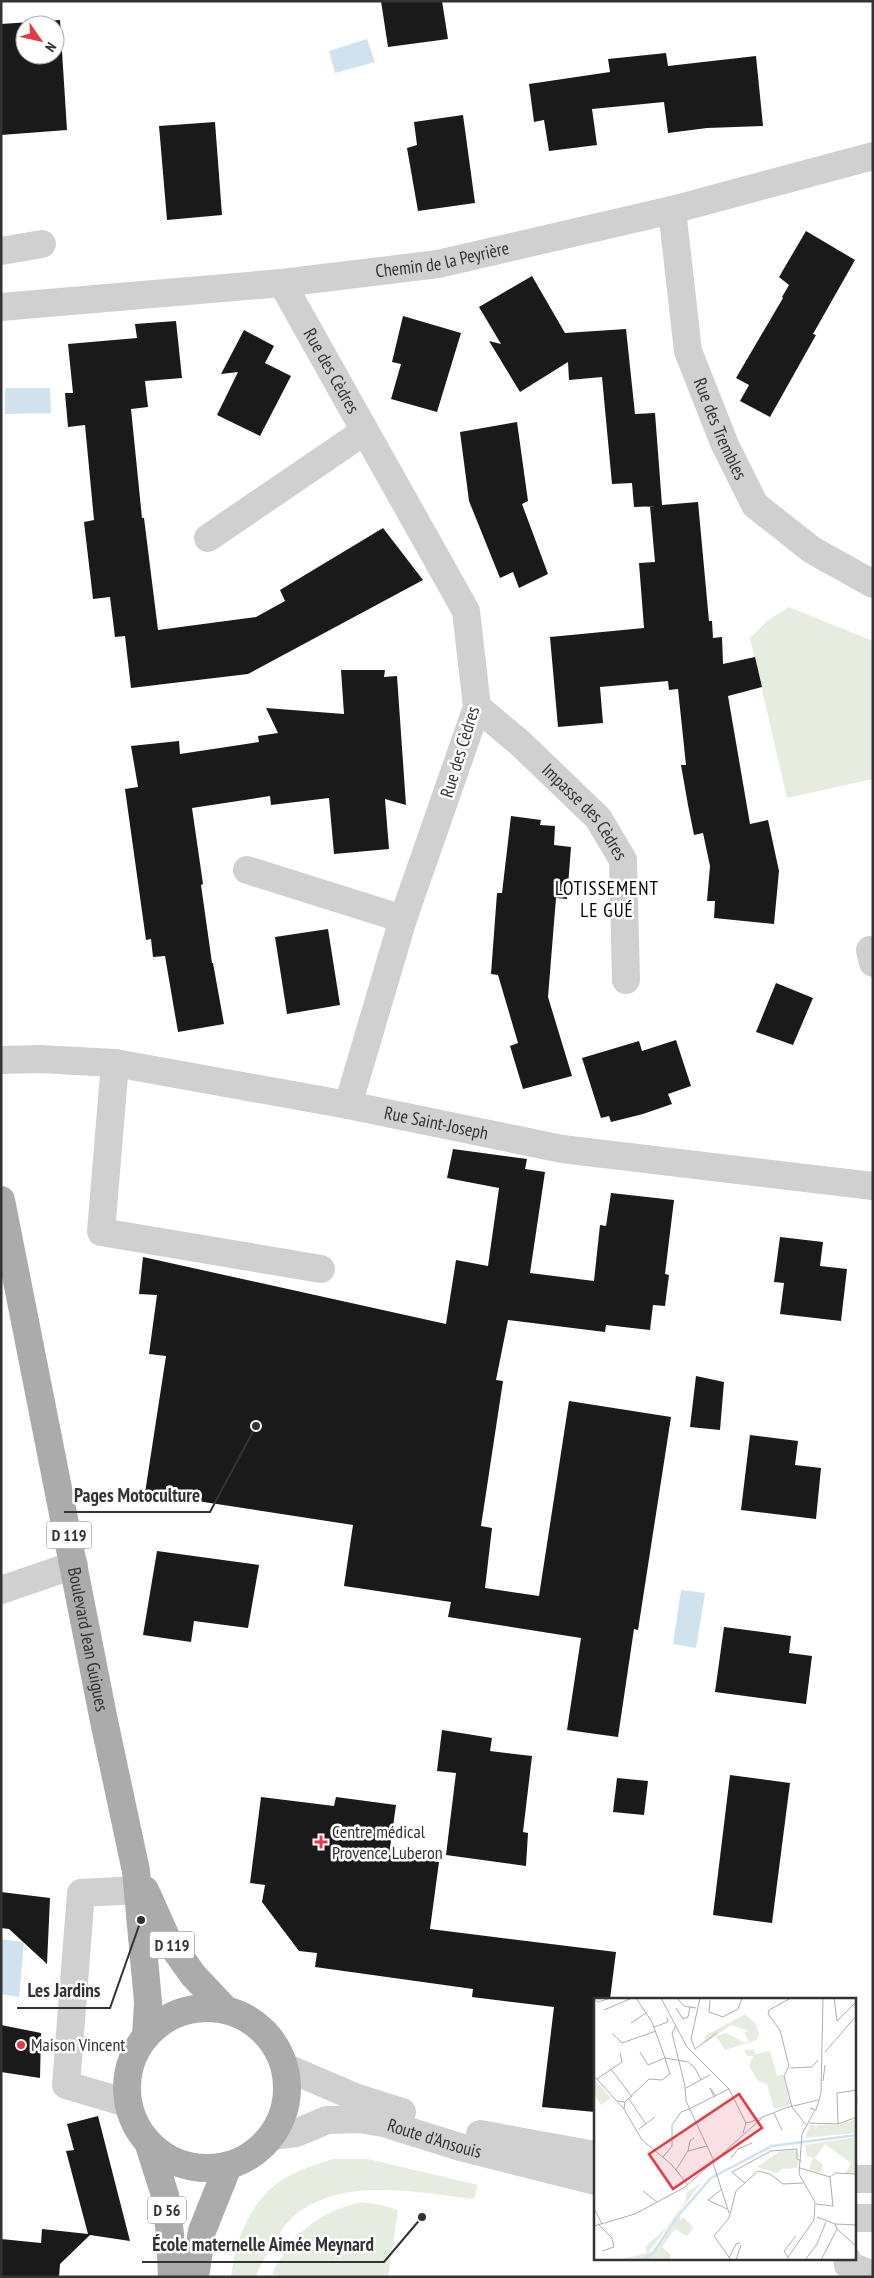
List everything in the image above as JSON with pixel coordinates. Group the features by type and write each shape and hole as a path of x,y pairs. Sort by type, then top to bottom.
{"main road":[{"name":"Boulevard Jean Guigues","path":"1,1200 137,1880 148,2002 146,2036"},
{"name":"Boulevard Jean Guigues","path":"137,1880 166,1937 192,1975 225,2009"},
{"path":"203,2007 225,2009 246,2017 263,2030 276,2046 285,2067 288,2091 283,2114 272,2136 260,2149 245,2160 228,2166 207,2169 185,2166 165,2158 149,2145 135,2126 128,2103 126,2079 133,2056 146,2036 162,2021 182,2011 203,2007"},
{"name":"D 56","path":"149,2145 165,2195 170,2234 172,2277"},
{"name":"D 56","path":"195,2277 202,2231 228,2166"}],"street":[{"name":"Chemin de la Peyrière","path":"1,307 282,283 438,264 672,210 873,156"},
{"name":"Rue des Trembles","path":"672,210 688,351 725,445 755,505 812,550 873,584"},
{"path":"1,251 42,244"},
{"name":"Rue des Cèdres","path":"282,283 466,611 477,707 403,919 348,1105"},
{"path":"208,538 365,430"},
{"name":"Impasse des Cèdres","path":"477,707 520,743 598,818 622,860 626,980"},
{"path":"247,870 403,919"},
{"name":"Rue Saint-Joseph","path":"1,1060 39,1059 114,1063 348,1105 562,1150 873,1186"},
{"path":"114,1063 102,1232 321,1269"},
{"path":"1,1590 74,1566"},
{"path":"128,2103 66,2086 81,1894 137,1880"},
{"name":"Route d'Ansouis","path":"285,2067 355,2097 466,2131 594,2155"},
{"name":"Route d'Ansouis","path":"272,2136 296,2134 327,2120 360,2119 383,2123 460,2147 594,2181"},
{"path":"856,2179 873,2179"},
{"path":"856,2218 873,2218"},
{"path":"847,2260 848,2265 873,2275"}],"shaded area":[{"path":"789,607 873,641 873,779 787,798 750,638 767,621"},
{"path":"333,2159 368,2159 478,2185 474,2199 427,2193 377,2190 353,2192 330,2197 308,2206 289,2221 275,2240 255,2277 231,2277 240,2236 246,2222 261,2199 288,2176"},
{"path":"362,2202 398,2210 388,2277 283,2277 272,2274 289,2247 308,2226 332,2212"}],"water":[{"path":"367,39 375,62 335,73 329,51"},
{"path":"5,388 50,388 51,413 5,414"},
{"path":"681,1590 705,1593 696,1648 673,1644"},
{"path":"1,1939 24,1942 19,1997 1,1994"}],"building":[{"path":"381,1 442,1 448,39 388,47"},
{"path":"15,23 15,65 63,65 67,130 1,135 1,24"},
{"path":"666,53 668,66 756,56 763,126 707,128 668,133 664,102 592,109 597,145 549,151 544,120 534,122 529,84 610,72 608,59"},
{"path":"463,115 475,203 418,211 407,148 417,145 414,122"},
{"path":"215,122 222,215 167,220 159,126"},
{"path":"806,231 855,260 813,334 816,335 770,417 740,401 749,385 736,378 783,298 789,285 779,277"},
{"path":"532,276 565,333 626,329 635,414 655,413 662,505 698,502 709,621 712,621 713,638 722,637 723,664 755,657 762,687 728,696 750,824 768,820 779,871 774,924 714,918 715,901 707,901 710,866 703,833 694,835 688,805 681,765 686,765 678,689 669,690 668,681 600,687 603,723 558,727 550,637 644,628 639,563 655,562 650,506 634,507 632,483 612,484 602,377 569,380 568,362 520,392 489,341 501,344 479,307"},
{"path":"403,316 461,333 437,412 391,399 401,364 392,362"},
{"path":"176,321 182,378 145,381 148,407 131,409 142,518 144,518 158,630 256,617 285,601 280,590 383,528 423,580 248,674 131,688 125,636 115,637 110,597 93,599 84,522 94,520 85,425 68,427 65,393 73,393 68,344 137,338 135,324"},
{"path":"244,330 274,346 265,363 291,376 260,436 217,415 238,372 221,374"},
{"path":"517,422 528,501 522,504 548,574 519,588 513,572 500,578 469,501 460,432"},
{"path":"341,670 385,670 384,677 397,676 406,805 385,799 389,849 334,854 329,798 271,805 270,796 192,808 212,963 224,1024 178,1032 165,956 153,957 151,939 146,940 125,789 138,787 131,746 179,741 180,754 259,742 258,736 278,733 266,708 344,714"},
{"path":"511,816 541,820 540,825 555,826 554,845 571,847 567,899 556,898 548,997 572,1076 523,1089 510,1046 518,1043 498,975 491,974 497,893 502,893"},
{"path":"328,929 340,1005 287,1014 275,937"},
{"path":"776,983 813,998 793,1045 756,1032"},
{"path":"676,1040 691,1086 668,1094 672,1104 611,1122 609,1116 601,1118 582,1058 639,1041 642,1051"},
{"path":"453,1149 527,1159 525,1169 545,1172 530,1273 594,1281 600,1225 606,1226 611,1193 674,1200 665,1274 669,1275 665,1306 653,1305 650,1330 606,1325 605,1332 508,1320 496,1380 503,1381 481,1526 492,1528 485,1588 539,1596 569,1401 671,1417 638,1630 634,1629 618,1737 567,1730 581,1638 448,1617 451,1602 344,1586 353,1525 145,1493 166,1356 149,1354 157,1295 139,1294 143,1257 446,1324 456,1260 488,1266 499,1188 447,1178"},
{"path":"780,1237 823,1242 820,1266 847,1269 841,1321 780,1314 784,1283 774,1282"},
{"path":"696,1376 724,1382 720,1430 690,1427"},
{"path":"750,1435 798,1441 795,1465 821,1468 816,1519 741,1510"},
{"path":"157,1551 259,1565 248,1628 194,1621 191,1642 143,1635"},
{"path":"724,1627 791,1636 789,1653 812,1656 806,1704 715,1692"},
{"path":"442,1730 492,1738 490,1751 532,1756 523,1832 528,1833 526,1866 446,1855 456,1773 437,1771"},
{"path":"730,1775 790,1783 772,1923 713,1915"},
{"path":"617,1778 648,1781 644,1815 613,1812"},
{"path":"261,1797 334,1806 336,1797 396,1805 389,1855 439,1862 430,1929 616,1952 610,1998 594,1998 594,2112 542,2107 554,2007 472,1997 473,1989 315,1967 317,1953 299,1951 262,1902 265,1885 250,1883"},
{"path":"1,1892 50,1898 47,1964 9,1929 1,1928"},
{"name":"Maison Vincent","path":"1,2025 41,2033 40,2078 1,2072"},
{"path":"98,2116 130,2241 90,2235 60,2264 59,2277 1,2277 1,2239 41,2243 42,2229 88,2234 66,2151 74,2150 67,2124"}],"place":[{"name":"Pages Motoculture","path":"256,1426"},
{"name":"Centre médical Provence Luberon","path":"321,1842"},
{"name":"Les Jardins","path":"141,1920"},
{"name":"Maison Vincent","path":"21,2045"},
{"name":"École maternelle Aimée Meynard","path":"422,2217"}],"district":[{"name":"LOTISSEMENT LE GUÉ","path":"607,899"}]}
